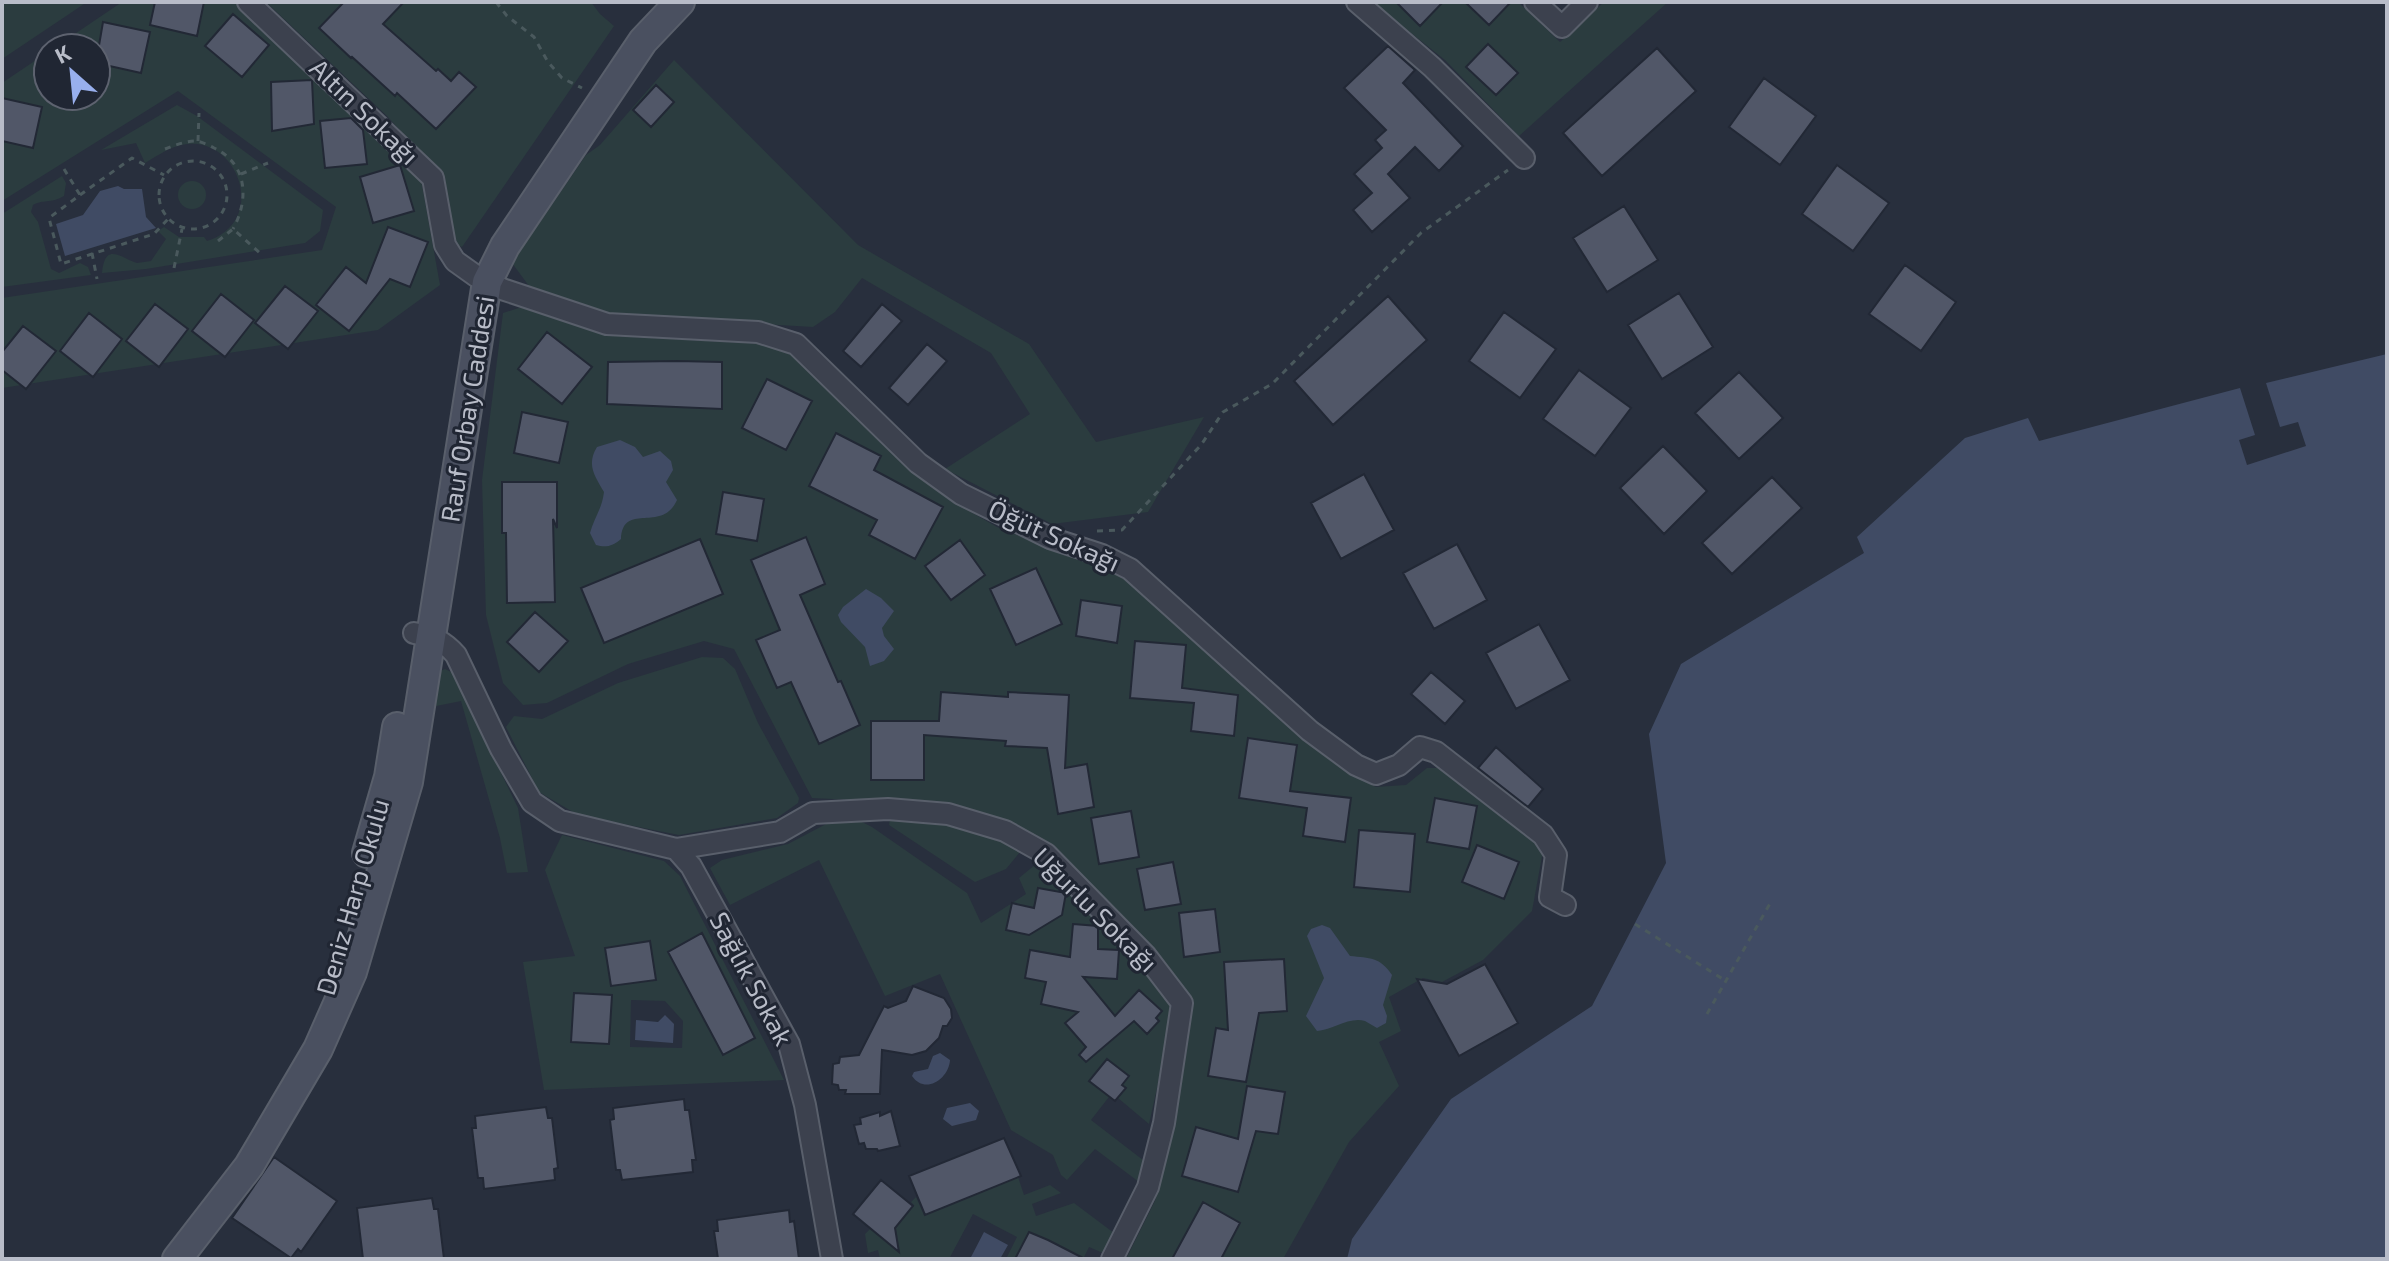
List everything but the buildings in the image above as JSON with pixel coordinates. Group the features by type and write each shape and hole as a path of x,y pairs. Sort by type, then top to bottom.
{"street":[{"name":"Altın Sokağı","path":"248,2 433,178 445,245 455,261 482,279"},
{"name":"Rauf Orbay Caddesi","path":"423,635 482,279 493,241 631,32 661,2"},
{"name":"Rauf Orbay Caddesi","path":"482,279 643,41 680,2"},
{"path":"1357,2 1432,67 1524,158"},
{"path":"1535,2 1562,27 1587,2"},
{"name":"Öğüt Sokağı","path":"482,279 607,324 758,332 796,344 918,463 974,500 1050,538 1102,555 1130,569 1310,731 1356,765 1376,774 1399,765 1420,747 1436,752 1543,835 1556,855 1550,897 1565,905"},
{"name":"Uğurlu Sokağı","path":"423,635 448,645 456,655 501,749 532,802 560,821 676,849 780,832 813,813 888,809 948,814 1005,831 1046,854 1146,956 1182,1003 1164,1123 1148,1187 1112,1259"},
{"name":"Deniz Harp Okulu","path":"159,1259 228,1169 281,1084 333,978 389,777 423,635"},
{"name":"Deniz Harp Okulu","path":"177,1259 224,1201 255,1155 318,1049 352,972 408,782 423,635"},
{"name":"Sağlık Sokak","path":"676,849 691,866 789,1044 805,1105 832,1259"}],"path":[{"path":"496,2 507,16 534,37 548,62 562,78 589,92"},
{"path":"198,141 199,113"},
{"path":"165,149 198,141 219,150 241,174 245,191 241,215 233,229 218,241"},
{"path":"164,175 132,158 49,218 61,264 154,234 168,219"},
{"path":"1095,531 1122,530 1201,445 1223,412 1272,384 1421,233 1524,158"},
{"path":"193,160 214,167 226,186 227,197 219,217 199,229 183,227 168,219 161,210 158,198 164,175 172,167 193,160"},
{"path":"241,174 268,163"},
{"path":"64,169 80,195"},
{"path":"174,268 183,227"},
{"path":"233,229 261,254"},
{"path":"92,253 97,279"},
{"path":"1707,1014 1772,900"},
{"path":"1635,924 1726,981"}],"shaded area":[{"path":"2,2 87,2 42,32 32,32 32,39 2,59"},
{"path":"122,2 237,2 420,174 440,285 378,330 2,388 2,298 322,250 336,207 178,91 2,201 2,83 32,63 32,112 112,112 112,32 78,32"},
{"path":"266,2 591,2 614,26 462,247 456,244 442,176 387,116"},
{"path":"1372,2 1518,2 1560,42 1604,2 1668,2 1519,136 1445,60"},
{"path":"674,60 858,245 1029,344 1096,442 1204,417 1148,512 1052,524 945,469 1030,414 991,353 862,278 835,312 813,327 614,315 544,295 529,286 512,263 586,155 600,145"},
{"path":"177,105 197,116 323,210 320,231 305,243 146,269 102,273 110,254 137,263 151,261 166,239 158,231 164,227 179,237 204,237 207,241 227,230 238,215 241,197 238,179 229,163 216,150 198,144 178,146 145,163 136,143 101,150"},
{"path":"62,176 66,183 64,196 37,203 31,212 38,222 51,269 59,273 80,263 88,267 91,275 2,287 2,214"},
{"path":"192,181 202,185 206,195 202,205 192,209 182,205 178,195 182,185"},
{"path":"525,306 615,336 764,344 790,351 905,465 950,500 997,527 1126,579 1308,743 1350,773 1376,787 1406,785 1427,768 1442,768 1537,839 1543,851 1532,911 1483,960 1442,982 1423,978 1389,997 1401,1031 1379,1042 1399,1086 1349,1142 1283,1259 1126,1259 1155,1201 1174,1131 1191,1000 1008,823 955,805 812,798 734,649 704,641 628,664 547,703 523,705 503,683 486,615 482,480 503,313"},
{"path":"702,657 723,658 735,669 758,723 799,798 798,803 777,818 679,835 578,815 539,792 506,727 514,716 542,719 618,683"},
{"path":"445,669 453,673 518,808 528,872 507,873 461,701 436,706 437,672"},
{"path":"890,817 952,825 1017,846 1020,852 1006,869 975,882 889,825"},
{"path":"854,818 872,827 967,893 981,923 1026,894 1019,878 1041,860 1139,963 1175,1008 1149,1124 1112,1093 1091,1120 1143,1160 1139,1182 1095,1149 1067,1180 1061,1175 1053,1155 1011,1130 940,974 885,996 819,860 730,905 710,868 722,860 788,844 830,822"},
{"path":"562,835 664,861 680,876 784,1080 544,1090 523,962 575,956 545,870","holes":["631,1000 665,1001 683,1021 682,1048 630,1047"]},
{"path":"1018,1177 1024,1195 1050,1185 1061,1193 1032,1204 1036,1216 1074,1203 1114,1233 1103,1253 1089,1247 1083,1259 1006,1259 1017,1237 973,1214 949,1259 880,1259 878,1250 868,1253 865,1234 870,1229 885,1240 914,1205 911,1202 916,1197 924,1215"}],"water":[{"path":"118,186 142,189 146,217 156,228 65,256 56,224 83,215 100,191"},
{"path":"2387,354 2387,1259 1347,1259 1352,1239 1451,1099 1592,1006 1666,863 1649,734 1681,664 1864,553 1857,537 1965,438 2028,418 2039,441 2240,388 2255,435 2239,440 2247,465 2306,446 2298,422 2280,427 2266,383"},
{"path":"620,440 635,447 643,457 660,451 671,461 673,470 666,482 677,500 662,515 628,522 621,539 609,546 600,546 596,545 590,533 604,492 593,470 592,459 597,447"},
{"path":"866,589 894,611 882,628 894,649 884,661 870,666 865,647 838,615 843,607"},
{"path":"1322,925 1330,928 1350,956 1379,962 1392,975 1383,1005 1386,1023 1377,1028 1365,1021 1353,1020 1317,1031 1306,1016 1324,978 1307,936 1311,929"},
{"path":"665,1015 674,1024 673,1043 635,1040 636,1020 658,1022"},
{"path":"940,1053 950,1060 945,1073 936,1082 917,1082 912,1076 914,1072 928,1069 933,1056"},
{"path":"970,1103 979,1111 976,1120 952,1126 943,1119 947,1108"},
{"path":"984,1232 1008,1245 1000,1259 970,1259"}]}
